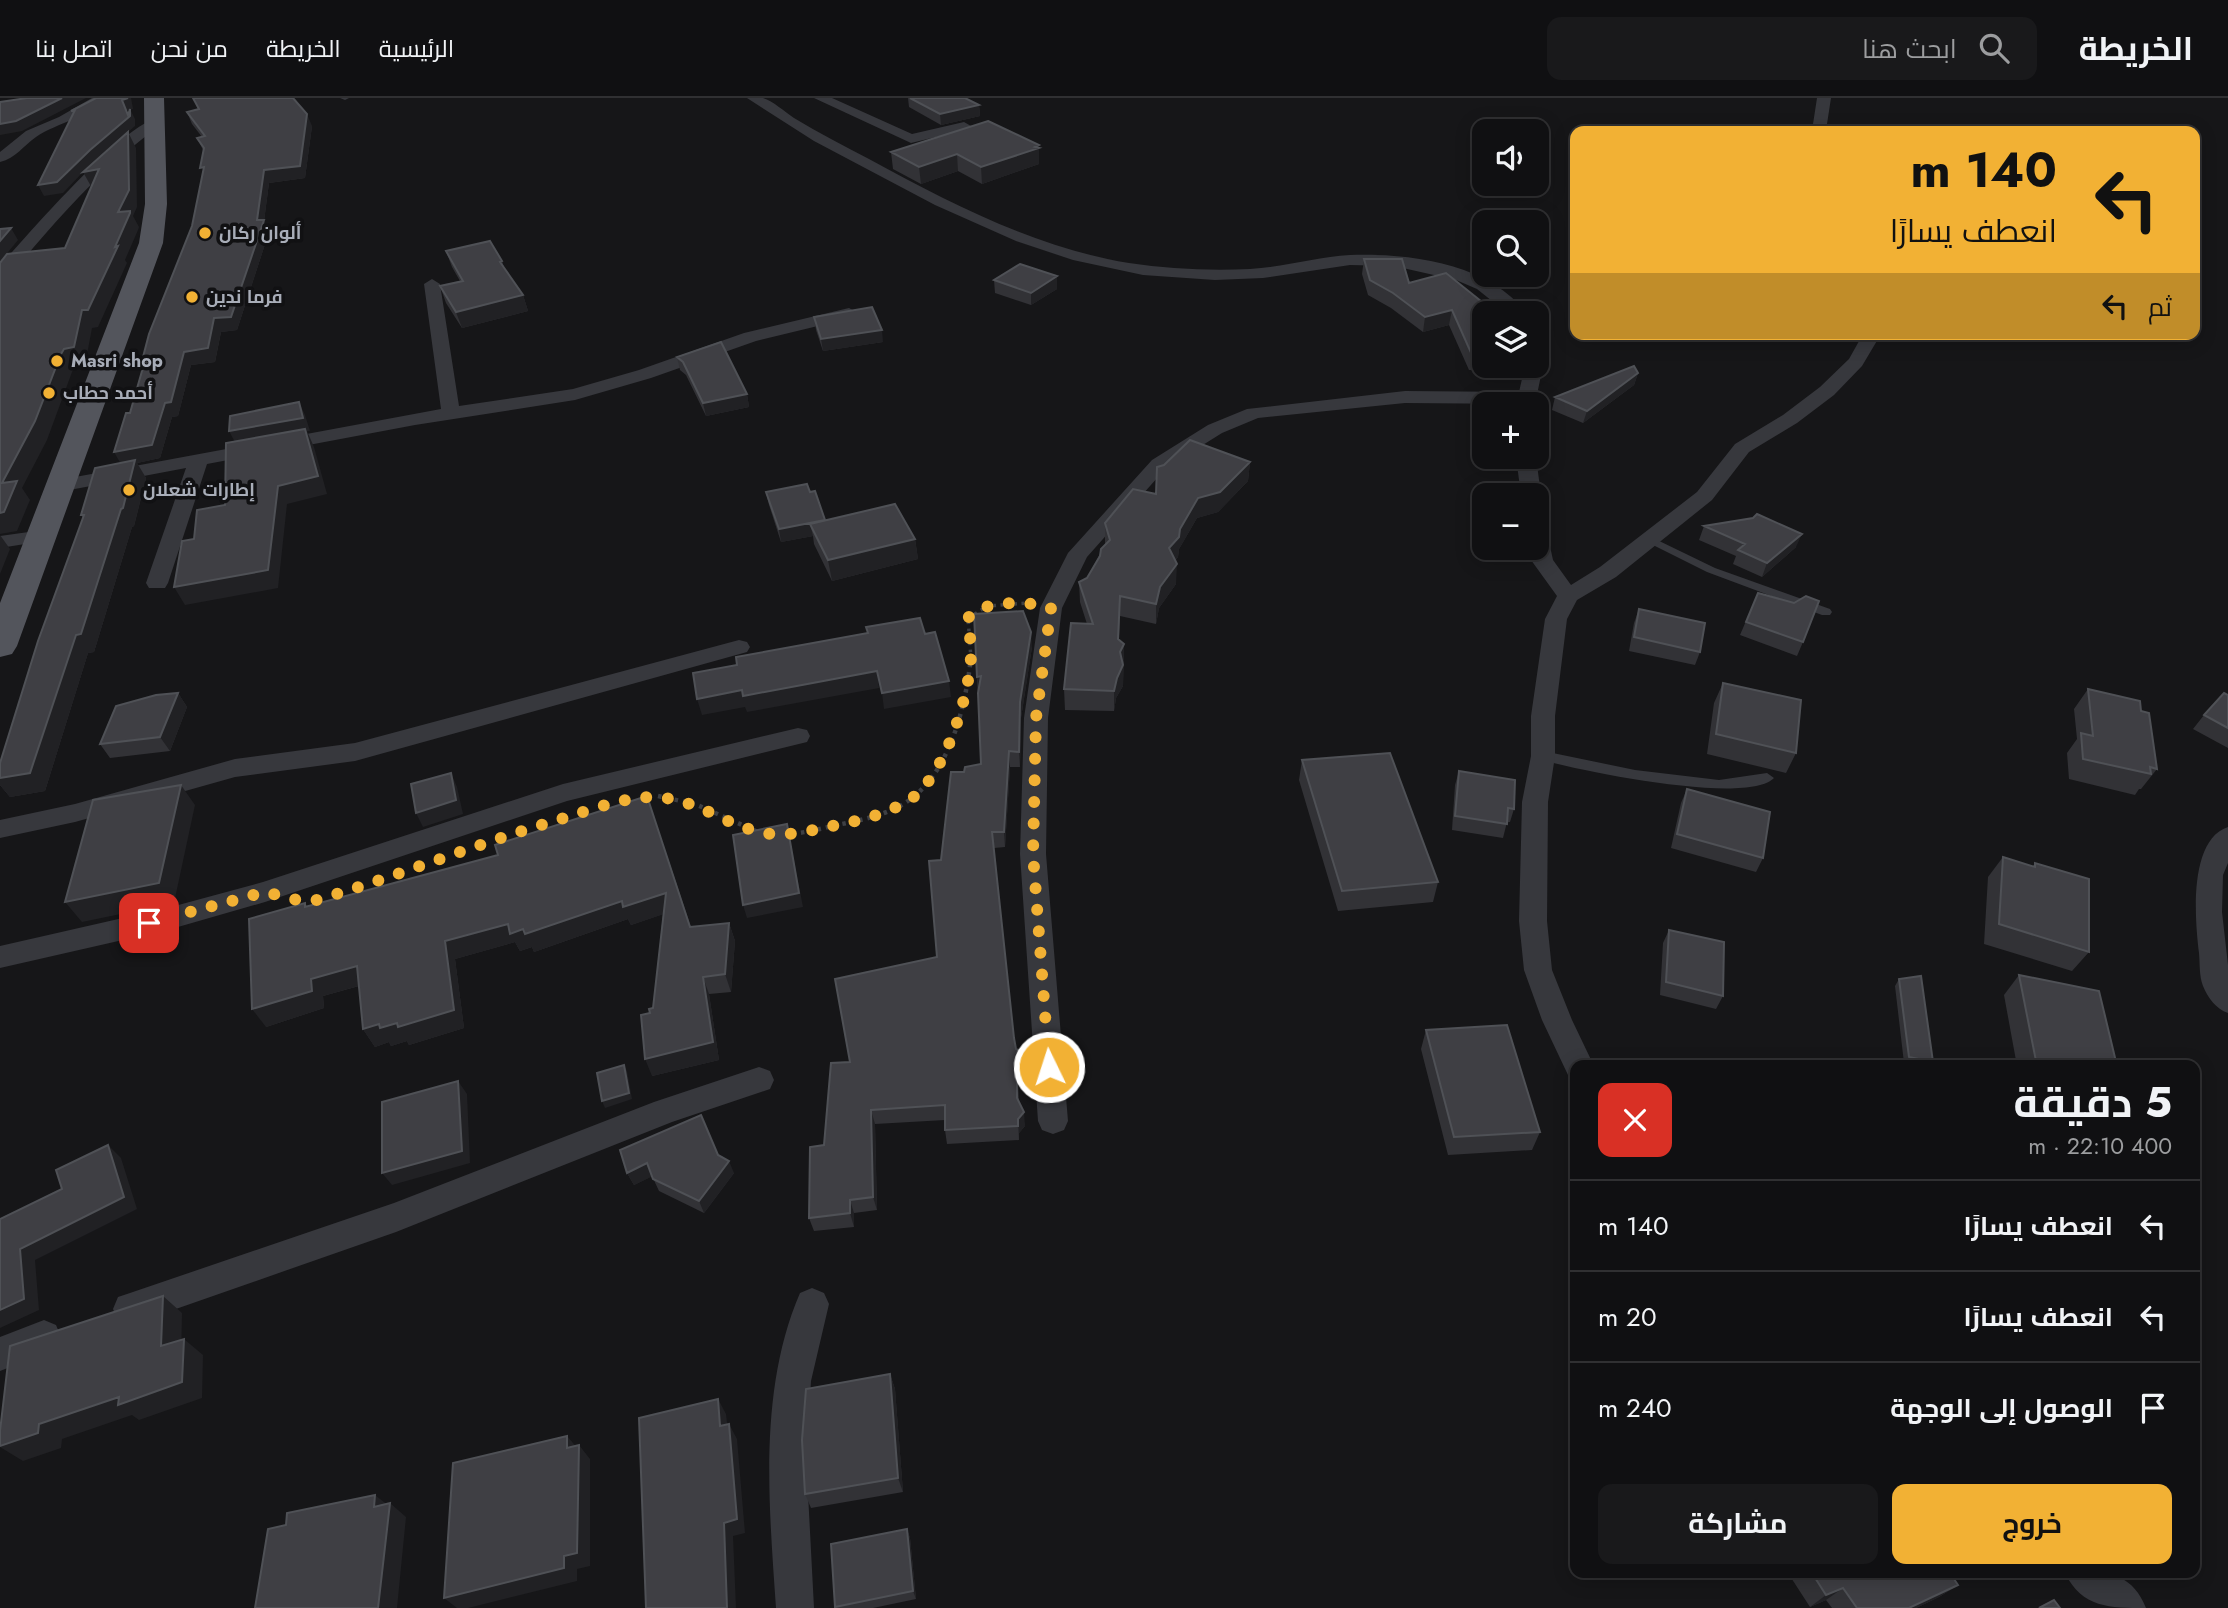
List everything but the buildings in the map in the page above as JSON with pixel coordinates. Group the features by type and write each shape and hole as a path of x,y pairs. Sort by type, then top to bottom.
{"main road":[{"path":"0,646 151,243 156,204 153,111"}],"street":[{"path":"31,134 64,120 102,98"},
{"path":"754,98 827,143 935,200 1006,232 1058,250 1147,272 1193,274 1251,274 1349,260 1404,262 1459,276 1489,289 1503,301"},
{"path":"821,98 911,139 928,138 964,126"},
{"path":"1822,126 1824,98"},
{"path":"0,276 34,236 124,145 153,111"},
{"path":"0,171 45,113"},
{"path":"0,158 18,147"},
{"path":"432,284 451,413"},
{"path":"59,486 594,389 750,337 862,311"},
{"path":"1576,1060 1538,970 1533,922 1535,802 1543,756 1544,716 1556,619 1568,596 1651,540 1705,496 1742,448 1790,419 1828,391 1856,362 1869,340"},
{"path":"1052,1121 1033,854 1036,718 1051,608 1068,570 1159,464 1215,429 1254,413 1310,405 1405,397 1472,399"},
{"path":"157,583 199,459"},
{"path":"0,542 43,536"},
{"path":"1542,560 1568,596"},
{"path":"0,829 75,813 235,768 355,752 739,647"},
{"path":"0,957 159,921 265,892 563,793 798,736"},
{"path":"2228,837 2210,874 2208,912 2216,983 2228,1001"},
{"path":"0,1354 18,1345 396,1217 665,1111 759,1080"},
{"path":"795,1608 788,1506 787,1417 799,1343 812,1304"},
{"path":"2090,1578 2127,1608"}],"lane":[{"path":"1651,540 1711,570 1826,612"},
{"path":"1543,756 1635,775 1719,785 1766,778"}],"path":[{"path":"781,834 857,821 891,810 913,798 927,783 945,750 964,702 971,655 968,618 979,608 992,605 1033,603 1051,608"},
{"path":"648,797 668,797 695,804 760,832"}],"place":[{"name":"ألوان ركان","path":"205,233"},
{"name":"فرما ندين","path":"192,297"},
{"name":"Masri shop","path":"57,361"},
{"name":"أحمد حطاب","path":"49,393"},
{"name":"إطارات شعلان","path":"129,490"}],"route":[{"path":"149,923 265,892 301,901 317,900 537,826 636,798 668,797 695,804 760,832 791,834 857,821 891,810 913,798 927,783 945,750 964,702 971,655 968,618 979,608 986,606 1033,603 1051,608 1036,718 1037,770 1033,854 1049,1067"}]}
